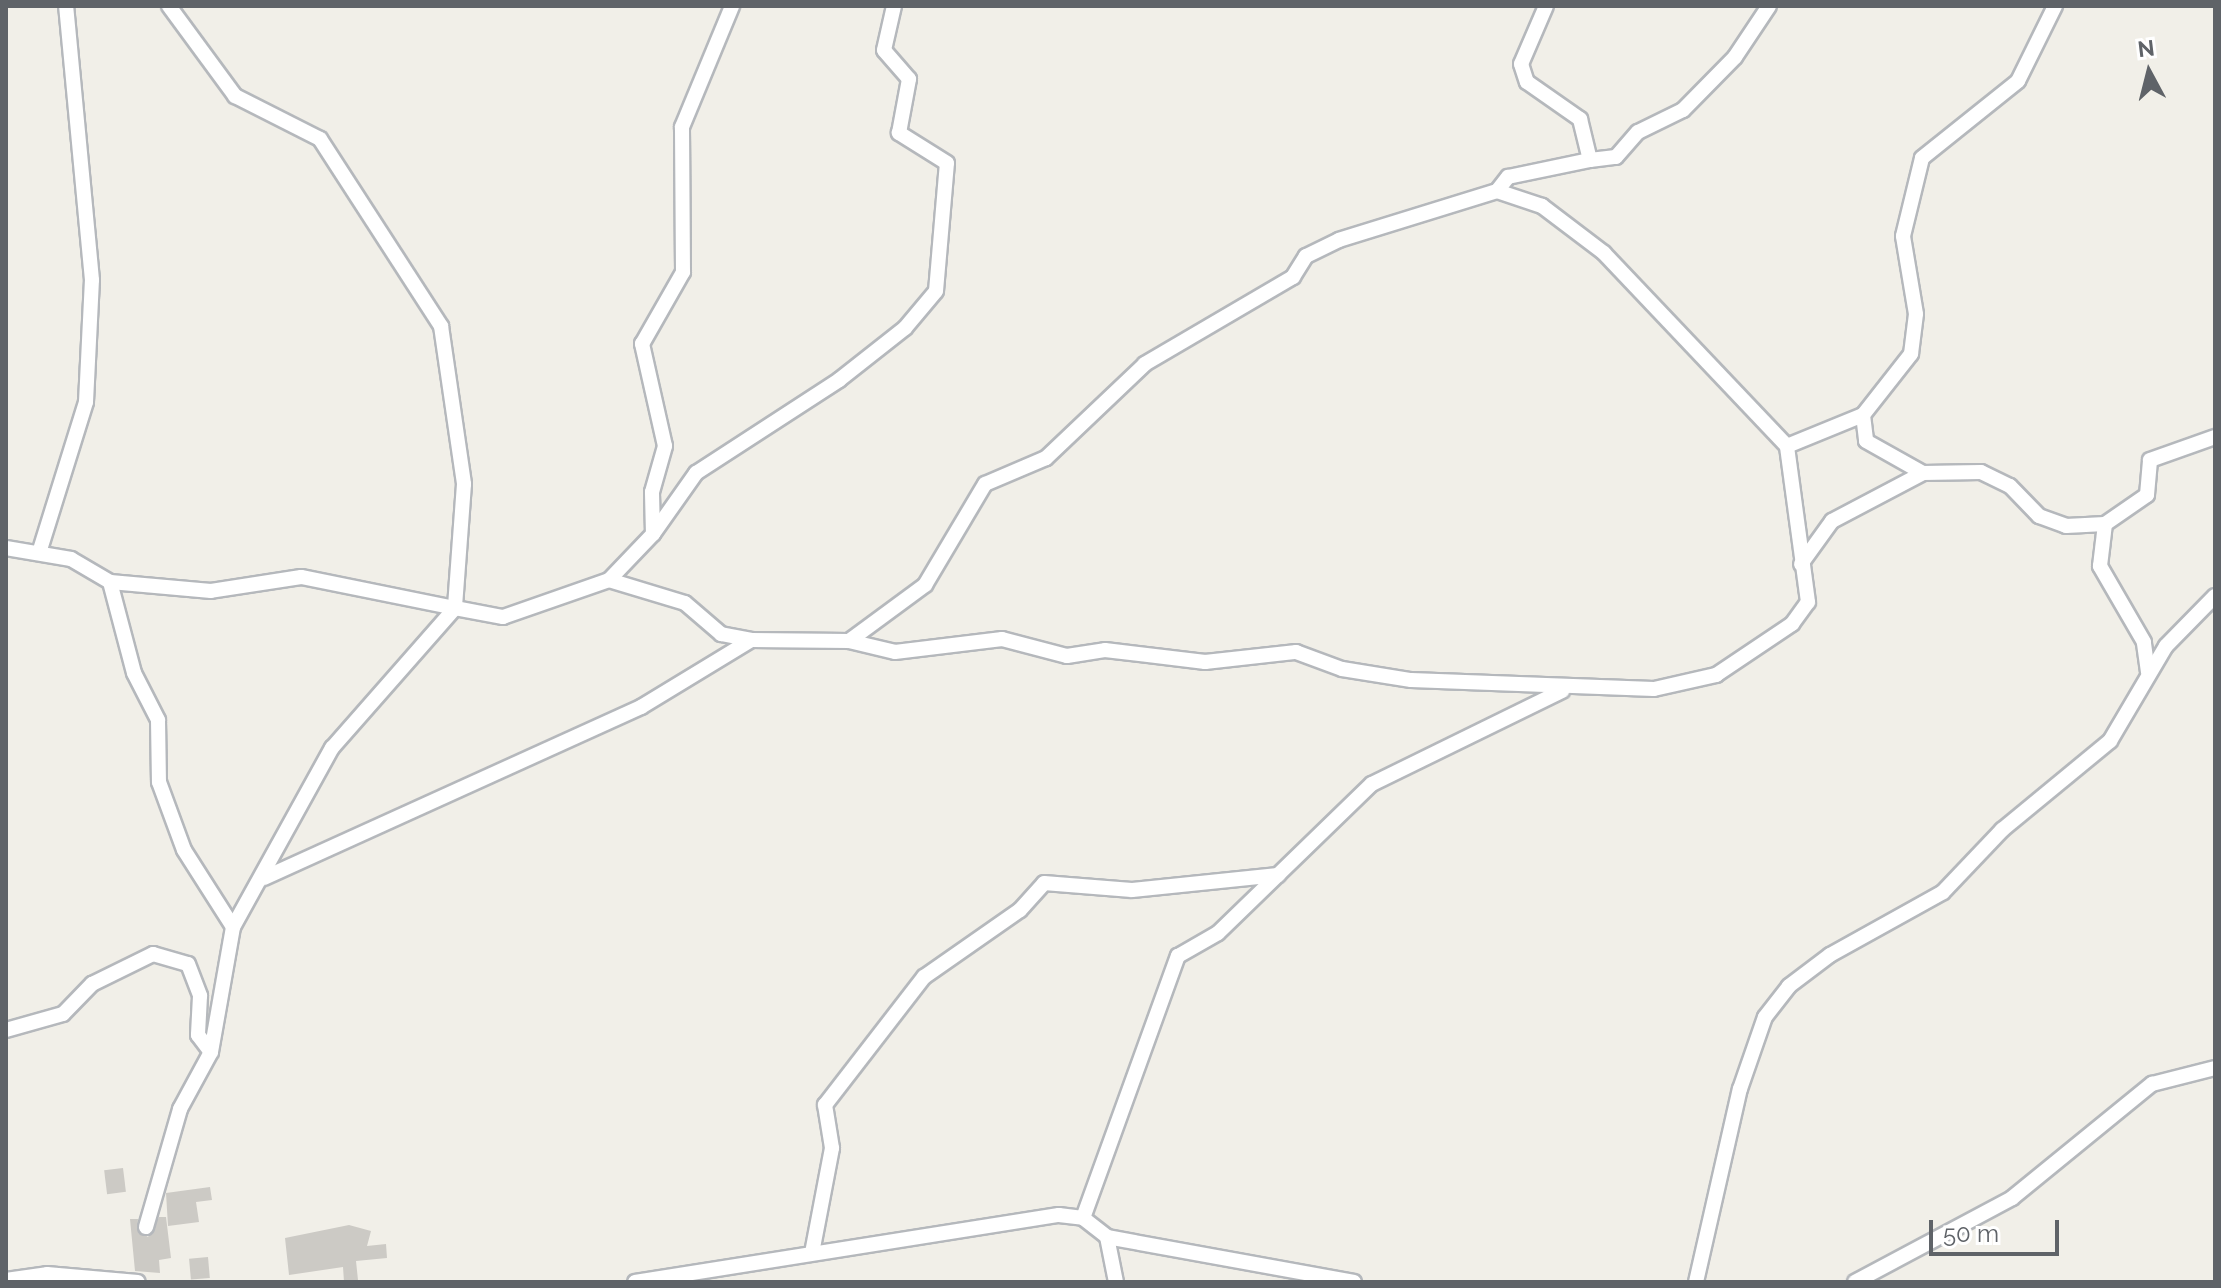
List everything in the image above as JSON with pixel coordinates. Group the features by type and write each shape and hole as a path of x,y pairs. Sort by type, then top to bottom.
{"street":[{"path":"39,553 87,387 92,280 66,6"},
{"path":"146,1227 180,1109 211,1052 233,927 264,878 332,748 455,608 464,484 441,326 320,139 235,96 169,6"},
{"path":"653,534 652,492 665,446 642,344 683,272 682,127 732,6"},
{"path":"6,548 71,559 110,582 211,591 301,577 503,617 609,580 653,534 696,473 839,380 905,328 936,291 947,163 899,133 909,79 884,50 894,6"},
{"path":"1546,6 1526,44 1524,73 1580,119 1590,160"},
{"path":"849,641 925,585 985,484 1046,458 1145,364 1293,277 1306,256 1328,245 1497,191 1508,177 1616,157 1638,132 1683,110 1735,57 1769,6"},
{"path":"1787,446 1863,415 1897,377 1916,336 1903,236 1922,158 2018,81 2055,6"},
{"path":"609,580 685,603 721,634 751,640 849,641 895,652 1002,639 1067,656 1105,650 1171,661 1296,652 1357,672 1529,682 1562,691 1695,686 1792,624 1808,602 1787,446 1604,253 1542,206 1497,191"},
{"path":"1863,415 1866,441 1923,473"},
{"path":"1801,564 1832,521 1923,473 1981,472 2010,486 2039,516 2066,526 2105,524 2147,495 2150,460 2215,437"},
{"path":"2105,524 2100,566 2144,642 2148,672"},
{"path":"110,582 134,673 158,720 159,782 184,850 233,927"},
{"path":"1696,1282 1740,1089 1765,1017 1789,986 1830,955 1943,892 2002,830 2110,741 2148,672 2189,617 2215,596"},
{"path":"264,878 641,707 751,640"},
{"path":"1083,1218 1178,956 1218,933 1372,784 1562,691"},
{"path":"812,1253 832,1148 825,1105 924,977 1020,910 1044,883 1132,890 1278,875"},
{"path":"6,1030 63,1014 92,984 153,954 188,964 200,996 198,1035 211,1052"},
{"path":"1855,1282 2012,1198 2152,1084 2215,1068"},
{"path":"635,1282 812,1253 1083,1218 1107,1237 1354,1282"},
{"path":"1107,1237 1116,1282"},
{"path":"6,1280 47,1274 138,1282"}],"building":[{"path":"123,1168 126,1192 107,1194 104,1170"},
{"path":"210,1187 212,1200 196,1202 199,1222 168,1226 166,1193"},
{"path":"159,1217 166,1217 171,1258 159,1260 160,1273 135,1271 130,1219 138,1219 137,1230 148,1237"},
{"path":"349,1225 371,1231 367,1246 386,1244 387,1258 356,1261 358,1280 344,1282 343,1267 289,1275 285,1238"},
{"path":"208,1257 210,1278 191,1280 189,1259"}]}
